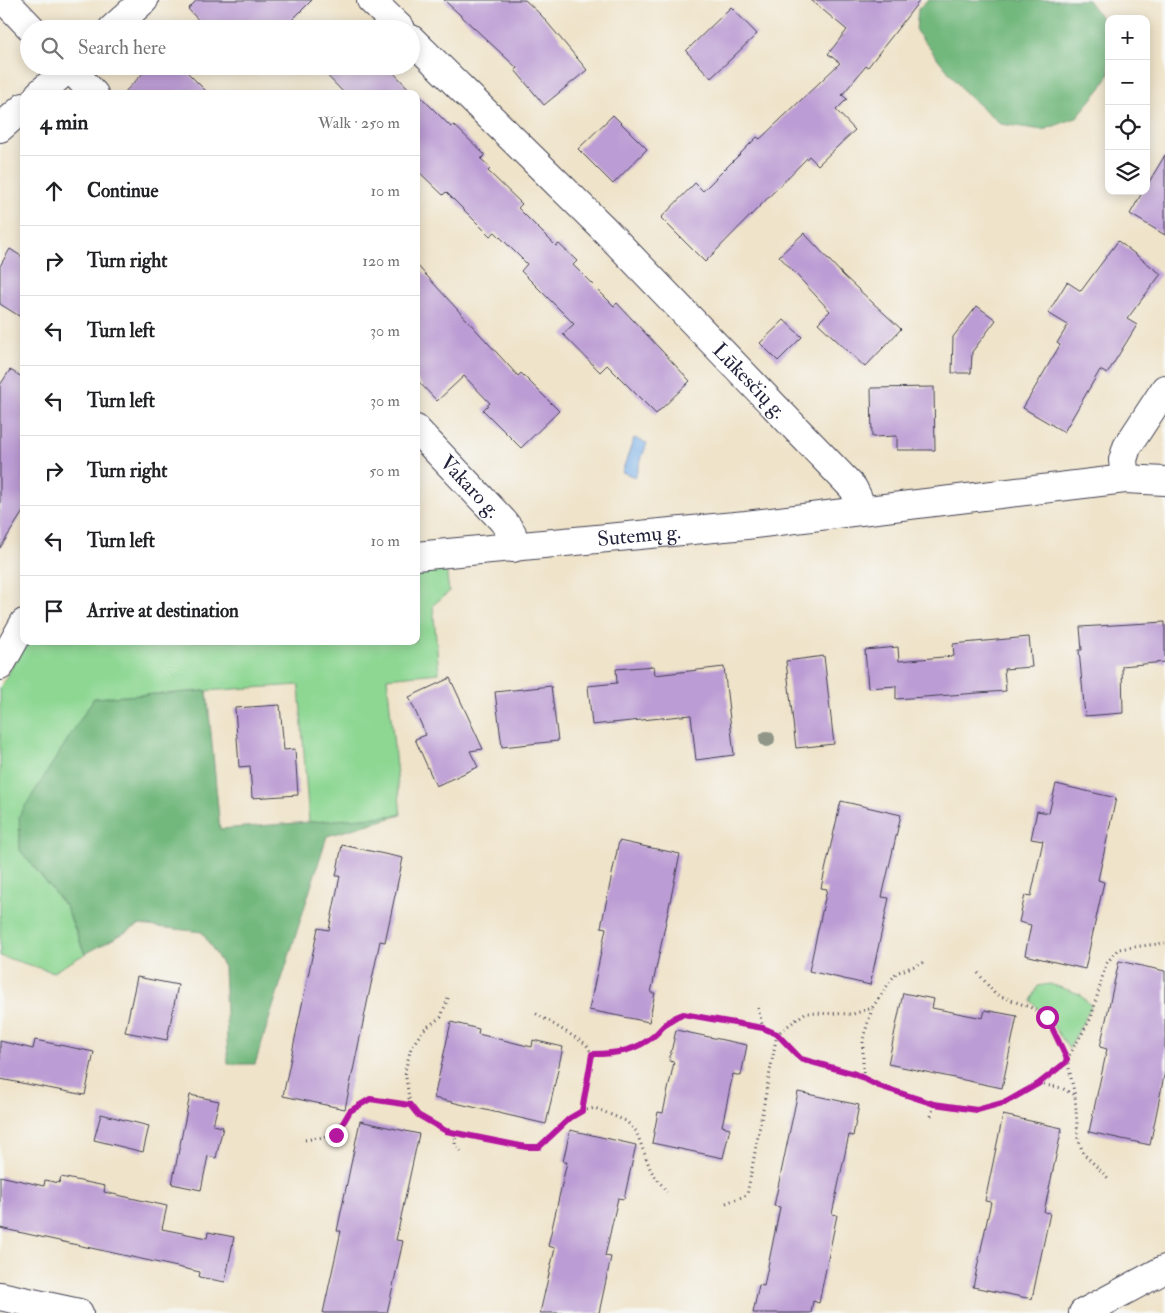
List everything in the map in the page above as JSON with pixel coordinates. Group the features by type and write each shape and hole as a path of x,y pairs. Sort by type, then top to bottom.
{"street":[{"path":"4,0 23,20"},
{"path":"122,20 144,0"},
{"path":"372,0 392,20"},
{"name":"Lūkesčių g.","path":"420,48 603,228 853,488 858,498 860,511"},
{"path":"43,90 60,75"},
{"path":"76,75 90,90"},
{"path":"0,128 20,110"},
{"path":"1125,478 1123,460 1127,447 1165,389"},
{"name":"Vakaro g.","path":"420,433 503,521 512,533 513,548"},
{"path":"860,511 1125,478 1165,480"},
{"name":"Sutemų g.","path":"420,556 746,525 860,511"},
{"path":"0,666 20,630"},
{"path":"1083,1313 1165,1269"},
{"path":"0,1296 79,1313"}],"path":[{"path":"592,1054 633,1050 653,1036 674,1017 683,1014 763,1028 777,1034 801,1059 863,1078 879,1086 934,1104 977,1110 1006,1102 1038,1084 1067,1059 1091,1018 1106,964 1118,949 1165,943"},
{"path":"863,1078 863,1039 872,1008 896,973 925,962"},
{"path":"978,973 995,994 1032,1008 1047,1017 1067,1059 1075,1096 1078,1138 1083,1153 1109,1179"},
{"path":"448,998 441,1017 423,1030 411,1048 405,1072 410,1105 418,1115 446,1131 526,1147 539,1147 570,1118 582,1111 595,1108 626,1121 636,1131 651,1171 667,1192"},
{"path":"758,1008 763,1028"},
{"path":"726,1202 747,1195 777,1034 805,1013 853,1014 872,1008"},
{"path":"535,1013 586,1044 592,1054 582,1111"},
{"path":"1038,1084 1062,1088 1075,1096"},
{"path":"305,1140 336,1135 350,1111 370,1099 410,1105"},
{"path":"931,1116 934,1104"},
{"path":"456,1133 455,1145 461,1151"}],"green space":[{"path":"928,0 1088,0 1105,23 1105,82 1076,118 1043,130 1001,124 966,94 916,31 918,9"},
{"path":"446,568 449,592 433,605 439,673 387,678 401,815 309,823 299,685 94,698 20,850 66,907 85,954 53,972 0,956 0,688 24,645 420,645 420,570"},
{"path":"207,691 220,829 401,815 327,836 255,1064 228,1064 224,967 202,932 139,925 85,954 66,907 20,850 19,816 94,698"},
{"path":"1050,984 1080,994 1091,1006 1069,1049 1047,1017 1031,1001 1038,986"}],"water":[{"path":"634,438 647,443 635,477 622,472"}],"building":[{"path":"197,0 312,0 292,20 198,20 188,9"},
{"path":"444,0 525,0 541,15 587,70 544,105 515,70 517,68"},
{"path":"811,0 920,0 868,67 866,66 842,95 847,99 836,110 855,130 818,165 809,156 705,262 661,218 695,183 703,191 757,137 760,139 840,63 828,54 847,30"},
{"path":"731,7 757,34 711,78 686,51"},
{"path":"141,75 190,75 205,90 127,90"},
{"path":"327,75 396,75 410,90 341,90"},
{"path":"420,96 451,127 454,125 485,155 481,159 491,168 488,171 522,204 518,208 556,246 559,244 577,261 573,265 614,306 617,303 690,381 656,414 607,365 600,372 563,334 574,324 521,271 527,264 495,232 490,236 446,192 443,195 420,173"},
{"path":"613,115 647,149 613,184 578,149"},
{"path":"1165,155 1165,235 1130,214 1141,195 1150,195 1150,180"},
{"path":"804,233 843,275 901,329 865,367 818,323 830,311 779,256"},
{"path":"1118,241 1161,274 1127,319 1137,325 1107,374 1100,370 1064,432 1023,408 1060,345 1057,343 1068,325 1048,313 1067,282 1081,291"},
{"path":"10,249 20,255 20,316 0,304 0,266"},
{"path":"420,268 518,376 521,373 559,411 521,448 483,410 490,403 464,376 437,401 420,383"},
{"path":"977,306 996,320 972,352 971,373 952,373 953,337"},
{"path":"784,320 802,337 778,361 760,343"},
{"path":"10,370 20,376 20,516 0,548 0,385"},
{"path":"934,387 935,450 897,450 897,436 872,437 871,388"},
{"path":"1165,622 1165,662 1122,666 1123,713 1085,716 1079,650 1082,650 1080,627"},
{"path":"1029,637 1032,667 1004,669 1006,691 896,699 896,686 868,688 865,650 898,647 899,661 954,656 953,644"},
{"path":"824,656 834,744 796,748 786,661"},
{"path":"654,666 655,675 724,667 734,755 696,760 691,715 592,725 588,686 617,683 616,669"},
{"path":"450,678 483,749 470,751 478,767 436,786 415,739 426,735 409,697"},
{"path":"551,686 558,741 502,747 495,692"},
{"path":"280,705 284,750 295,749 298,795 252,798 250,766 239,767 235,708"},
{"path":"1056,784 1116,798 1098,880 1104,882 1085,969 1025,955 1031,925 1019,922 1025,895 1031,896 1043,841 1031,839 1037,811 1049,813"},
{"path":"841,801 901,815 882,897 889,898 870,985 809,971 827,889 821,888"},
{"path":"619,841 680,854 651,993 655,993 649,1022 589,1010 606,928 601,927"},
{"path":"342,845 403,858 385,942 380,941 345,1109 283,1096 318,928 329,930 340,876 336,876"},
{"path":"1119,961 1165,971 1165,1071 1150,1145 1089,1132 1107,1049 1100,1047"},
{"path":"137,977 178,985 167,1040 125,1032"},
{"path":"903,993 934,999 932,1008 983,1018 985,1010 1017,1016 1002,1088 888,1064"},
{"path":"451,1022 479,1029 478,1034 532,1047 533,1040 563,1047 546,1124 434,1098"},
{"path":"676,1030 747,1045 741,1076 733,1074 722,1126 730,1128 723,1158 652,1143 658,1112 663,1113 674,1062 669,1061"},
{"path":"35,1040 94,1052 85,1095 0,1079 0,1041 33,1049"},
{"path":"798,1092 859,1105 853,1136 849,1135 832,1214 837,1215 819,1303 813,1301 811,1313 753,1313 759,1285 764,1286 780,1207 774,1206"},
{"path":"190,1095 219,1101 213,1125 223,1127 216,1158 208,1156 201,1190 172,1184"},
{"path":"101,1114 149,1126 143,1152 94,1140"},
{"path":"1003,1115 1062,1128 1044,1212 1050,1213 1032,1299 973,1287 991,1202 985,1201"},
{"path":"360,1121 419,1134 396,1240 403,1241 387,1313 323,1313 341,1231 337,1231"},
{"path":"570,1130 636,1145 624,1199 618,1198 605,1256 611,1257 599,1313 540,1313 555,1248 548,1246 567,1162 563,1162"},
{"path":"0,1176 44,1186 45,1180 59,1183 61,1177 105,1186 104,1192 167,1206 162,1229 207,1238 208,1232 234,1237 225,1282 199,1277 200,1272 0,1228"}],"route":[{"path":"336,1135 350,1111 370,1099 410,1105 418,1115 446,1131 526,1147 539,1147 555,1130 582,1111 592,1054 611,1054 633,1050 653,1036 674,1017 683,1014 763,1028 777,1034 801,1059 855,1074 879,1086 934,1104 977,1110 1006,1102 1038,1084 1065,1063 1067,1059 1047,1017"}]}
